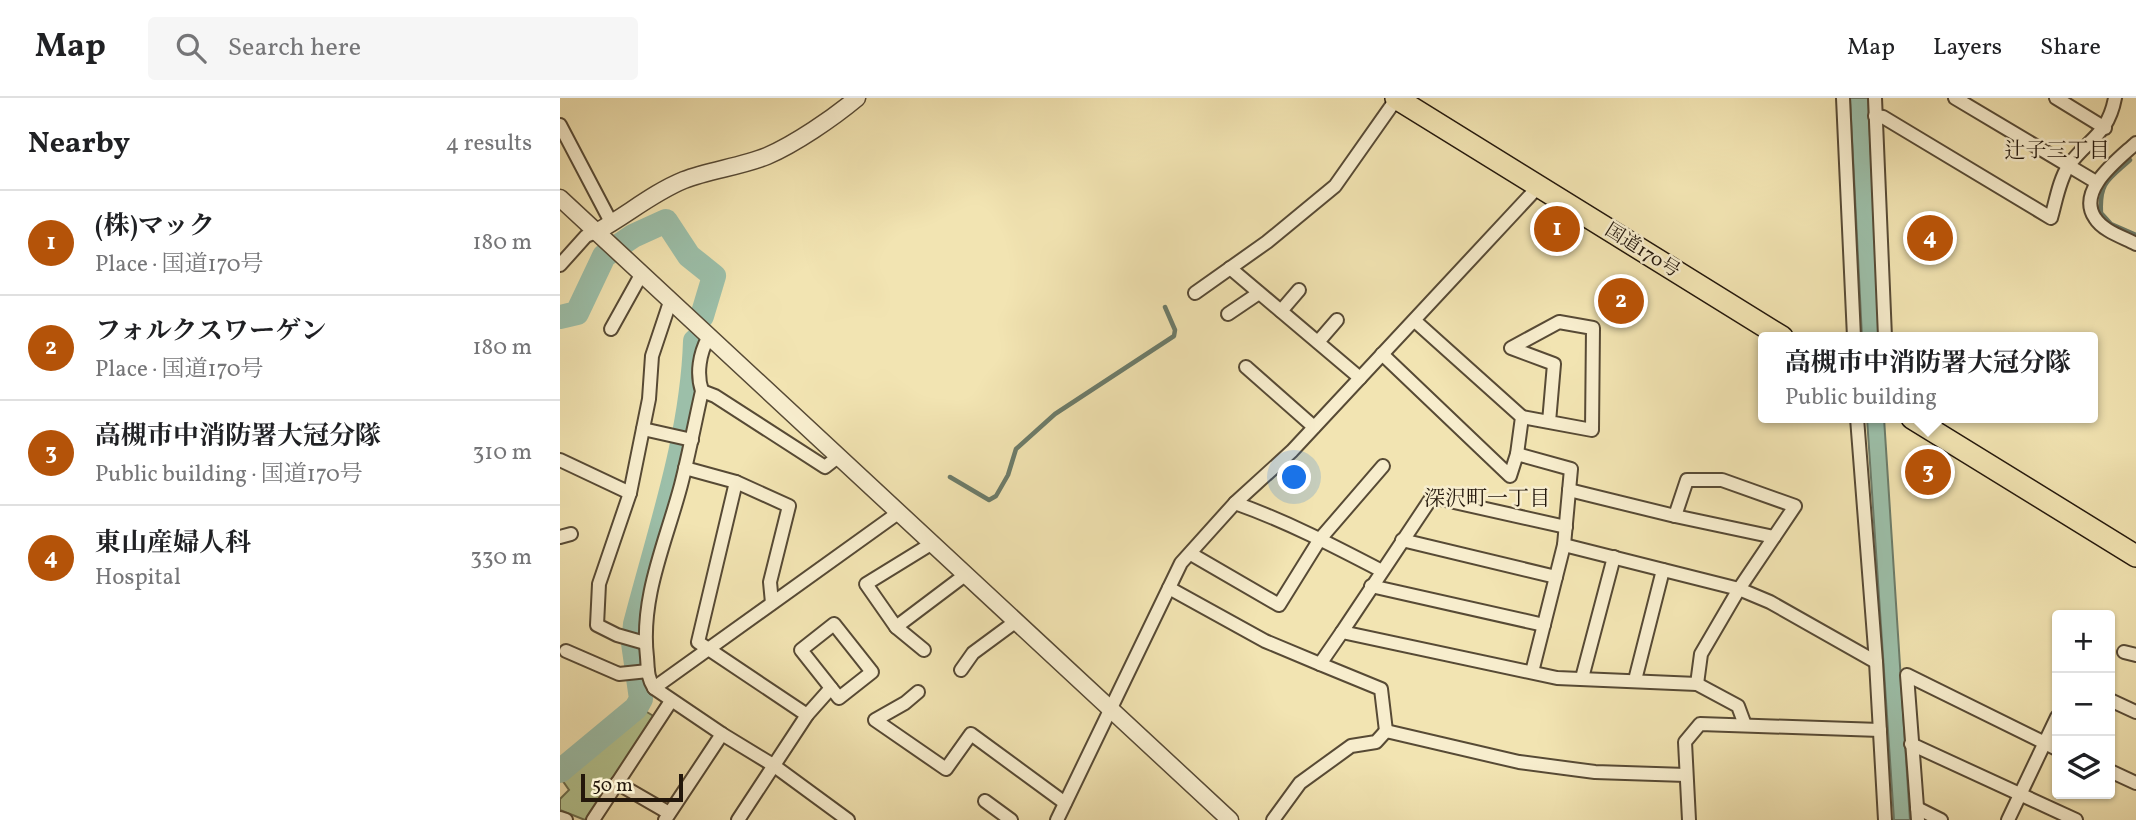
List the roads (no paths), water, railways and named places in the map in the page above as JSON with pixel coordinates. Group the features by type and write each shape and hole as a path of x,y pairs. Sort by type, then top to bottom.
{"highway":[{"name":"国道170号","path":"1397,98 1774,332"},
{"path":"1920,423 2136,556"}],"street":[{"path":"560,265 586,236 612,224 651,197 685,179 768,156 840,113 857,98"},
{"path":"1195,293 1267,242 1335,187 1397,98"},
{"path":"1843,98 1854,332"},
{"path":"1875,98 1885,332"},
{"path":"1955,98 2096,182"},
{"path":"2056,98 2105,128"},
{"path":"1875,116 1883,117 2050,218 2063,176 2069,165 2105,128 2115,98"},
{"path":"560,125 612,224"},
{"path":"2134,147 2096,182 2090,205 2095,218 2106,228 2136,244"},
{"path":"1056,820 1181,563 1235,503 1314,427 1415,321 1538,187"},
{"path":"560,198 1230,820"},
{"path":"1230,268 1360,378"},
{"path":"611,329 641,275"},
{"path":"1281,311 1299,290"},
{"path":"1228,314 1259,293"},
{"path":"645,643 617,635 597,625 599,584 630,494 649,399 652,356 670,302"},
{"path":"1318,342 1337,320"},
{"path":"1415,321 1522,417 1592,430 1593,328 1559,322 1511,348 1554,364 1549,422"},
{"path":"642,672 649,596 692,440 702,391 700,352 708,338"},
{"path":"1382,354 1510,476 1517,454 1522,417"},
{"path":"1246,367 1314,427"},
{"path":"702,391 715,396 825,467 839,456"},
{"path":"1857,423 1885,820"},
{"path":"643,429 692,440"},
{"path":"1517,454 1571,469 1564,545 1532,672"},
{"path":"560,460 630,494"},
{"path":"1191,554 1279,605 1320,539 1383,466"},
{"path":"685,468 736,482 789,506 769,582 772,603"},
{"path":"1675,516 1687,480 1721,480 1795,506 1739,589 1702,654 1697,684"},
{"path":"736,482 698,642 807,715"},
{"path":"1569,490 1774,537"},
{"path":"1320,664 1432,497 1566,527"},
{"path":"1235,503 1266,514 1382,571"},
{"path":"654,688 898,513"},
{"path":"1402,540 1556,577"},
{"path":"924,650 896,627 866,584 931,544"},
{"path":"1564,545 1739,589 1770,602 1876,662"},
{"path":"1582,678 1614,558"},
{"path":"1635,680 1663,570"},
{"path":"896,627 965,575"},
{"path":"1371,586 1544,625"},
{"path":"1169,588 1265,642 1381,689 1386,731 1376,742 1351,746 1300,783 1273,820"},
{"path":"961,670 973,653 1016,622"},
{"path":"834,624 872,672 839,698 831,688 801,650 834,624"},
{"path":"1342,632 1557,678 1697,684 1738,706 1745,725"},
{"path":"566,651 620,674 642,672"},
{"path":"642,672 654,688 671,701 773,765 848,820"},
{"path":"1941,820 1917,814 1907,675 2052,747"},
{"path":"738,820 807,715 831,688"},
{"path":"918,692 905,703 875,720 946,769 971,734 1065,803"},
{"path":"593,820 671,701"},
{"path":"2115,703 2136,712"},
{"path":"1689,820 1685,742 1700,724 1880,730"},
{"path":"2008,820 2052,727"},
{"path":"1386,731 1519,762 1594,772 1686,775"},
{"path":"618,783 667,817 722,734"},
{"path":"1911,744 2076,820"},
{"path":"2115,774 2136,783"},
{"path":"985,801 1011,820"},
{"path":"560,818 566,820"}],"waterway":[{"path":"2130,160 2107,182 2102,194 2101,213 2111,224 2136,235"},
{"path":"560,317 577,313 604,256 633,236 666,221 689,256 714,276 702,316"},
{"path":"950,477 989,500 996,496 1008,475 1016,449 1055,414 1174,336 1175,330 1165,307"},
{"path":"560,771 636,708 641,699 633,643 635,624 681,448 693,377 695,341"}],"place":[{"name":"(株)マック","path":"1557,229"},
{"name":"東山産婦人科","path":"1930,238"},
{"name":"フォルクスワーゲン","path":"1621,301"},
{"name":"高槻市中消防署大冠分隊","path":"1928,472"}],"district":[{"name":"辻子三丁目","path":"2057,151"},
{"name":"深沢町一丁目","path":"1487,499"}]}
